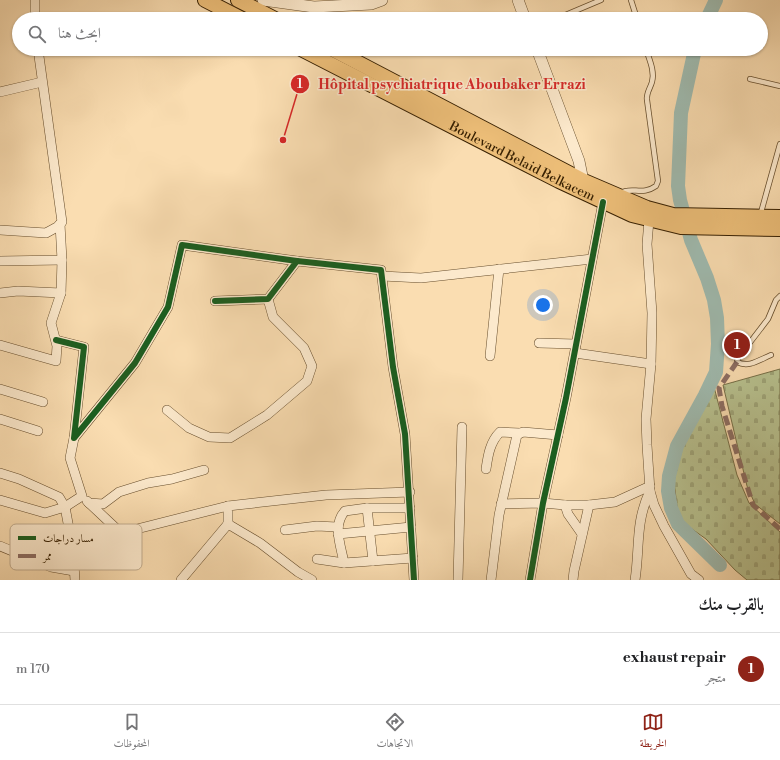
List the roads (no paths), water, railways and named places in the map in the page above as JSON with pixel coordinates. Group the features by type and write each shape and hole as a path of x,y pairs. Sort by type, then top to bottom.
{"main road":[{"path":"205,0 228,12"},
{"path":"238,0 261,12"},
{"name":"Boulevard Belaid Belkacem","path":"315,56 584,187 673,215 687,224 760,217 780,217"},
{"name":"Boulevard Belaid Belkacem","path":"345,56 584,187 603,202 632,215 649,220 687,224 780,229"}],"street":[{"path":"34,0 35,12"},
{"path":"263,0 314,7 371,4 382,0"},
{"path":"518,0 522,12"},
{"path":"0,345 56,361 57,346 51,323 61,293 62,260 60,224 62,222 54,154 39,56"},
{"path":"540,56 579,161 584,187"},
{"path":"0,92 42,82"},
{"path":"530,580 543,503 558,435 603,202"},
{"path":"649,220 647,244 652,313 651,364 646,418 650,489 654,506 664,526 691,574 699,580"},
{"path":"0,230 46,233 57,228 60,224"},
{"path":"74,438 135,363 168,307 182,245 297,261 381,270 393,367 405,434 410,492 414,580"},
{"path":"382,276 421,278 592,259"},
{"path":"0,261 62,260"},
{"path":"268,299 297,261"},
{"path":"490,356 499,269"},
{"path":"0,293 18,291 61,293"},
{"path":"215,301 268,299"},
{"path":"167,410 189,428 209,437 230,438 267,415 307,380 312,366 304,348 273,317 268,299"},
{"path":"56,340 84,347 74,438 70,458 82,496 112,524"},
{"path":"539,343 651,364"},
{"path":"0,389 43,402"},
{"path":"0,419 38,431"},
{"path":"458,580 462,427"},
{"path":"486,469 489,452 496,436 500,432 524,432 558,435"},
{"path":"491,580 501,504 516,439 520,433"},
{"path":"89,503 103,504 119,492 148,483 172,479 204,470"},
{"path":"0,473 19,479 59,498 65,507 68,524"},
{"path":"501,504 543,503 589,505 615,502 650,489"},
{"path":"635,580 638,530 644,504 650,489"},
{"path":"142,527 228,506 326,495 410,492"},
{"path":"0,500 45,513 65,507 82,496"},
{"path":"565,505 568,514 582,534"},
{"path":"573,580 589,505"},
{"path":"181,580 228,524 228,506"},
{"path":"344,563 338,530 340,516 345,510 368,508 410,508"},
{"path":"368,508 373,561"},
{"path":"228,524 260,543 298,572 312,580"},
{"path":"286,530 317,526 338,530 370,531 411,527"},
{"path":"0,546 10,550"},
{"path":"317,559 344,563 413,558"},
{"path":"60,570 75,576"}],"lane":[{"path":"572,12 601,0"},
{"path":"631,0 635,12"},
{"path":"616,196 625,190 645,191 656,186 658,182 646,100 646,95 652,82 652,69 648,56"},
{"path":"750,78 780,86"},
{"path":"760,217 780,144"},
{"path":"771,355 753,364 743,365 737,362 738,358 768,319 776,300 780,296"}],"waterway":[{"path":"710,12 716,0"},
{"path":"693,56 681,113 678,186 680,200 691,240 707,278 714,300 717,318 718,344 716,372 677,446 669,476 668,491 671,508 678,524 720,565"}],"place":[{"name":"Hôpital psychiatrique Aboubaker Errazi","path":"283,140"},
{"name":"exhaust repair","path":"737,345"}]}
